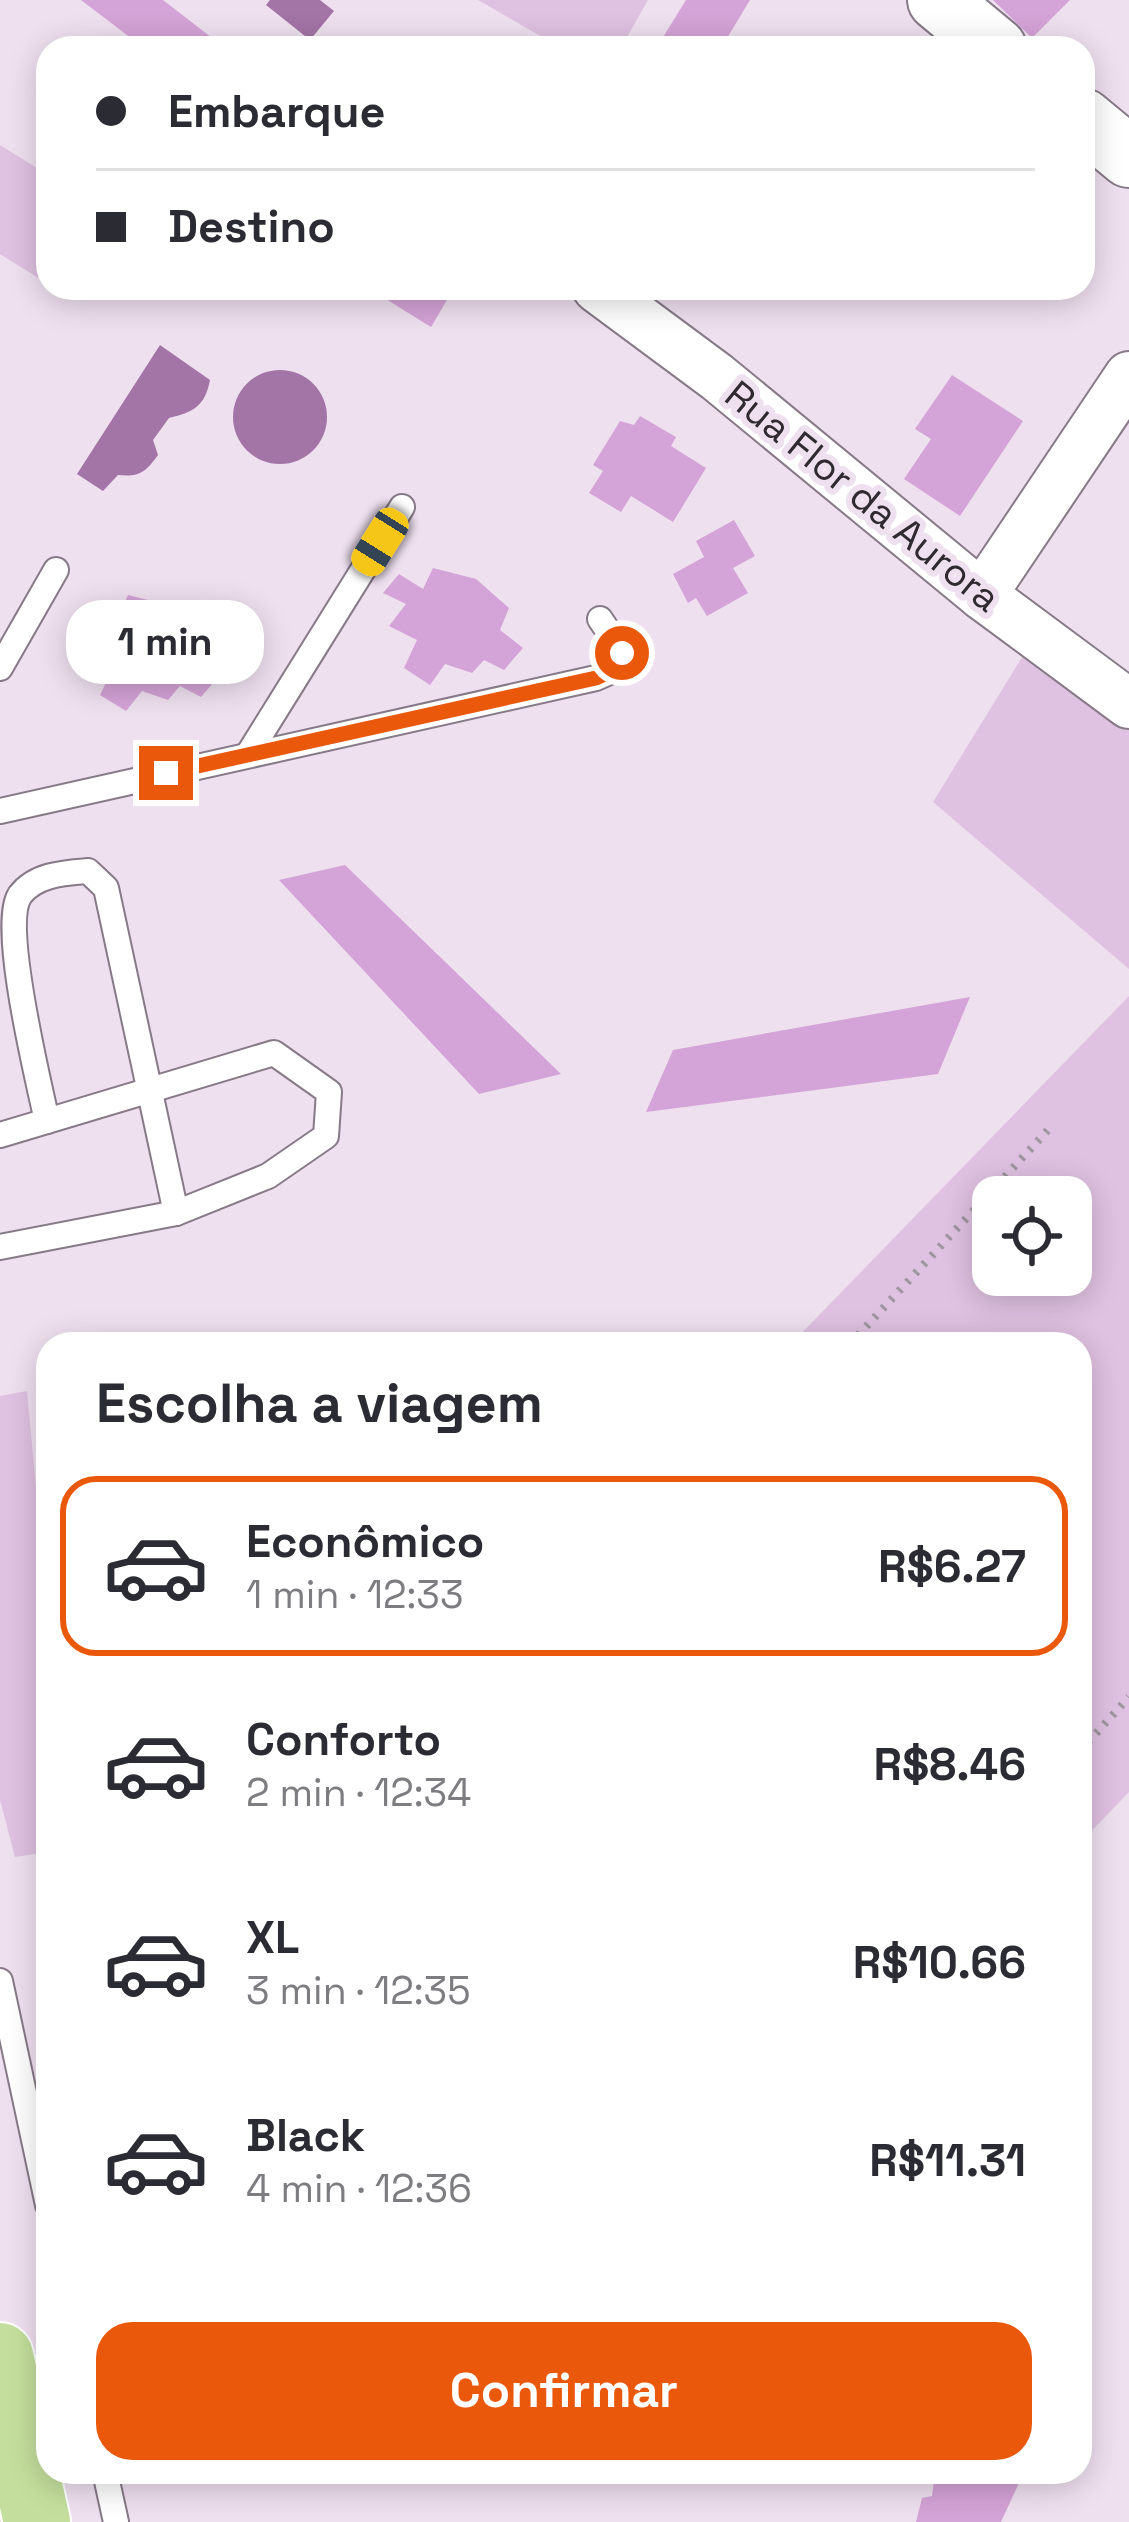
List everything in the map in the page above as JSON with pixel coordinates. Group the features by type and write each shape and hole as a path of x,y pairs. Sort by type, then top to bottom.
{"main road":[{"path":"0,2356 38,2522"}],"street":[{"path":"938,0 982,36"},
{"path":"1095,129 1129,158"},
{"name":"Rua Flor da Aurora","path":"613,300 717,377 982,595 1129,704"},
{"path":"982,595 1129,376"}],"lane":[{"path":"249,753 402,507"},
{"path":"0,668 56,570"},
{"path":"0,812 596,678 614,670 622,653 600,619"},
{"path":"46,1121 16,977 10,917 20,894 50,875 88,871 106,888 176,1213"},
{"path":"0,1135 274,1053 328,1092 326,1136 268,1176 176,1213 0,1247"},
{"path":"0,1981 36,2149"},
{"path":"108,2484 116,2522"}],"path":[{"path":"861,1332 1048,1130"},
{"path":"1092,1738 1129,1697"}],"shaded area":[{"path":"270,0 320,0 334,11 313,36 305,36 266,5"},
{"path":"478,0 648,0 628,36 540,36"},
{"path":"0,145 36,168 36,276 0,254"},
{"path":"160,345 210,380 208,389 197,406 169,418 153,440 158,455 149,466 136,474 118,475 103,491 77,474"},
{"path":"280,370 313,384 327,417 313,450 280,464 247,450 233,417 247,384"},
{"path":"1027,649 1129,724 1129,969 933,802"},
{"path":"1129,996 1129,1792 1092,1831 1092,1332 803,1332"},
{"path":"27,1391 36,1487 36,1854 15,1857 0,1800 0,1396"}],"building":[{"path":"81,0 163,0 210,36 128,36"},
{"path":"686,0 750,0 728,36 664,36"},
{"path":"993,0 1070,0 1034,36"},
{"path":"387,300 447,300 431,327"},
{"path":"952,375 1023,421 960,516 904,479 931,439 915,429"},
{"path":"640,416 676,437 671,446 706,468 673,522 631,496 621,512 589,493 603,471 593,465 620,421 634,425"},
{"path":"734,520 755,556 733,568 748,593 707,616 696,598 688,603 673,574 704,557 696,541"},
{"path":"433,568 476,579 509,608 500,630 523,648 504,670 484,660 472,673 445,664 430,685 404,668 417,640 389,626 406,604 383,593 399,574 423,589"},
{"path":"128,595 172,606 206,635 196,657 220,675 201,697 180,686 168,700 142,691 126,711 100,695 114,666 86,652 103,631 80,620 95,601 119,616"},
{"path":"345,865 561,1074 479,1094 279,880"},
{"path":"970,997 938,1074 646,1112 673,1050"},
{"path":"934,2484 1018,2484 1001,2522 916,2522 922,2498 932,2496"}],"route":[{"path":"166,773 596,678 614,670 622,653"}]}
